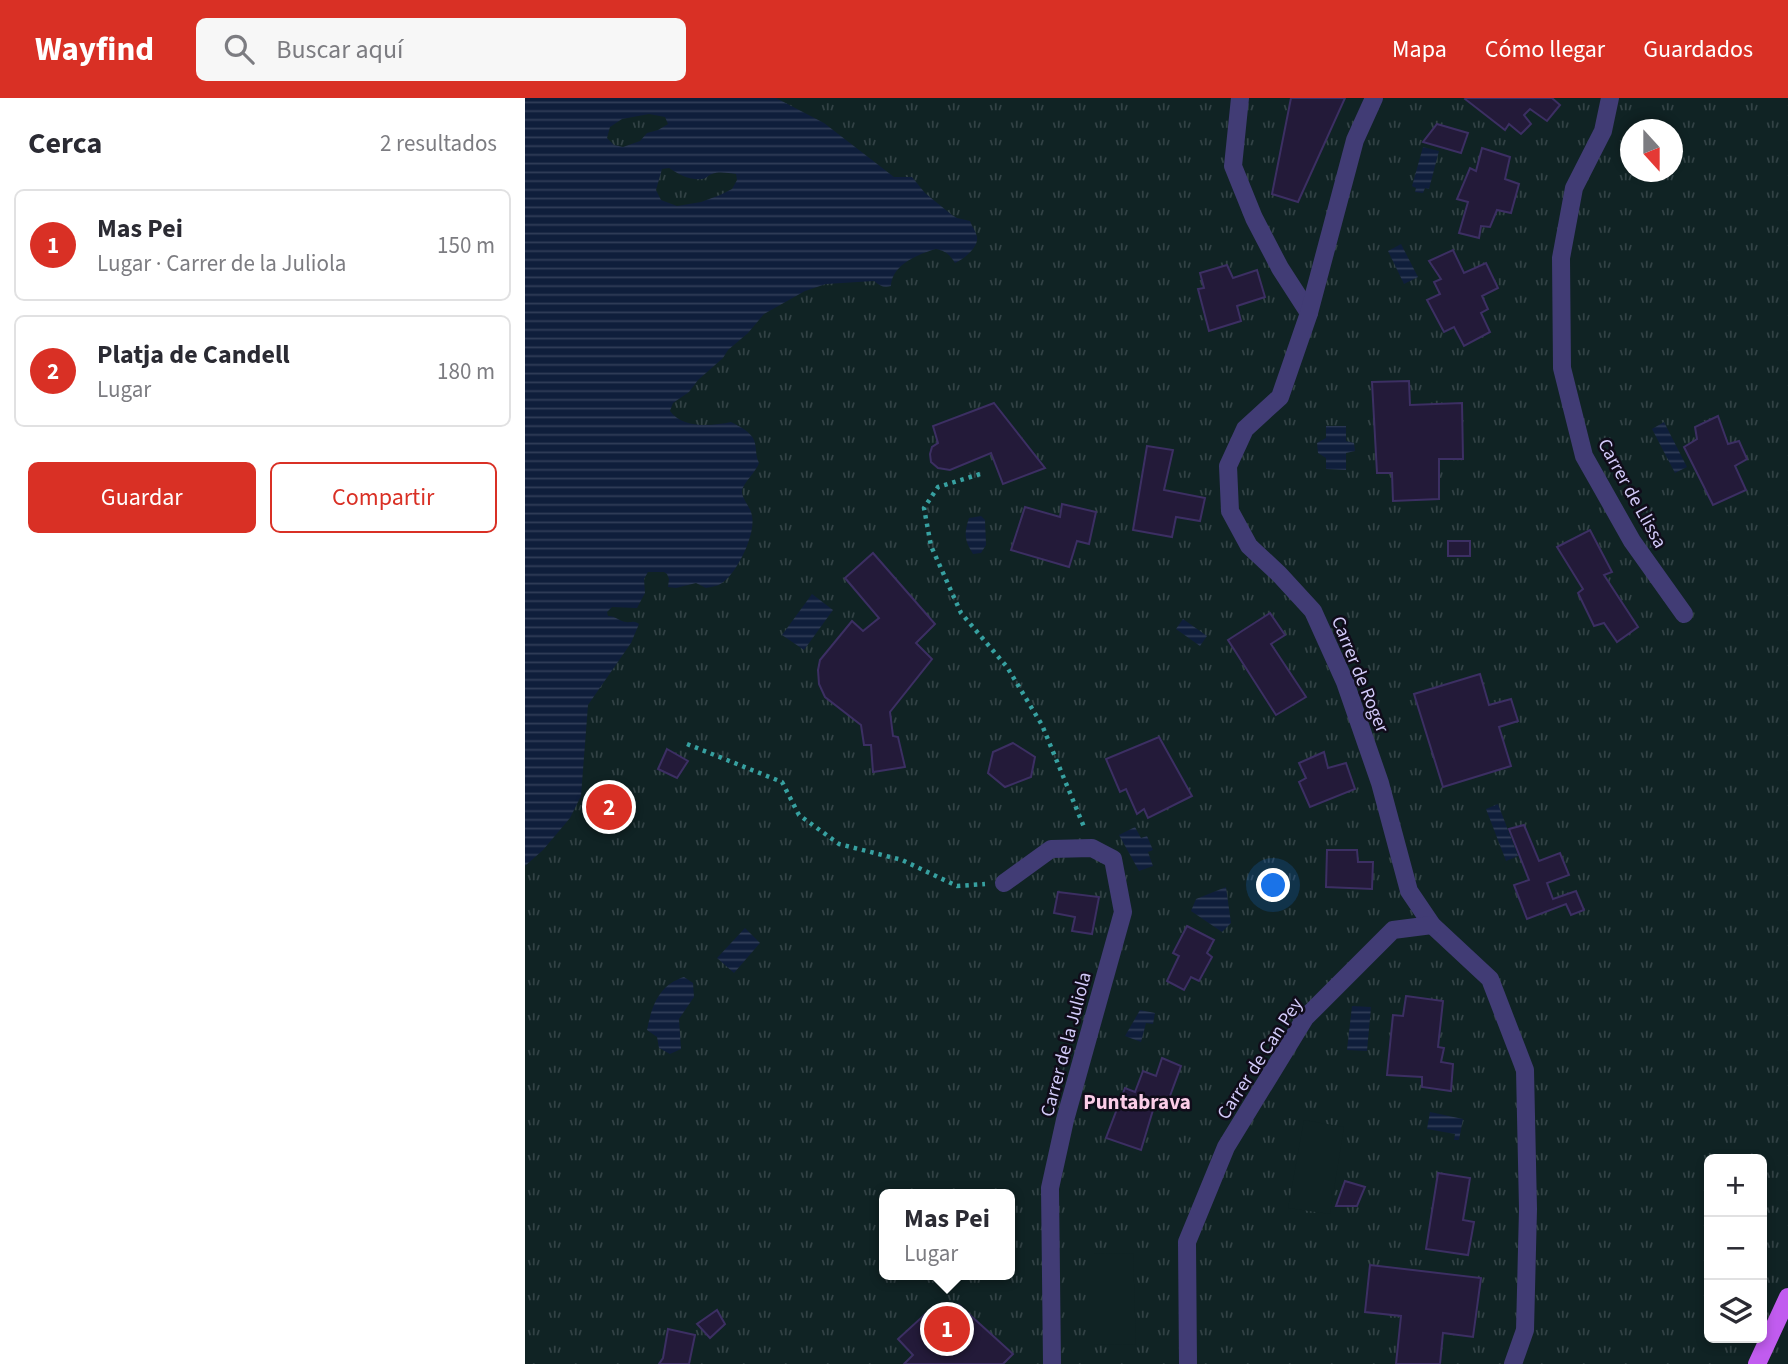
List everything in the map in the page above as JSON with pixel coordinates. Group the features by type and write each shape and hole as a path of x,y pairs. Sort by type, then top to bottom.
{"main road":[{"path":"1758,1364 1788,1297"}],"street":[{"path":"1240,98 1234,166 1254,218 1280,268 1308,313"},
{"name":"Carrer de Roger","path":"1374,98 1355,141 1308,313 1280,397 1245,429 1228,466 1230,511 1249,546 1279,573 1313,611 1345,682 1381,783 1409,891 1432,925"},
{"name":"Carrer de Llissa","path":"1610,98 1603,131 1574,188 1561,258 1562,368 1584,456 1632,541 1684,614"},
{"path":"1004,883 1051,849 1092,848"},
{"name":"Carrer de la Juliola","path":"1052,1364 1050,1188 1065,1120 1123,912 1112,859 1092,848"},
{"path":"1432,925 1490,979 1525,1070 1528,1209 1525,1331 1513,1364"},
{"name":"Carrer de Can Pey","path":"1188,1364 1187,1242 1226,1147 1305,1018 1392,930 1432,925"}],"path":[{"path":"980,474 938,487 924,508 931,545 961,613 1007,667 1042,725 1092,848"},
{"path":"687,744 782,782 799,815 838,844 901,860 957,886 1004,883"}],"green space":[{"path":"525,98 1788,98 1788,1364 525,1364"},
{"path":"1304,1120 1344,1127 1330,1214 1288,1208"},
{"path":"1133,1253 1136,1345 1093,1344 1093,1254"}],"water":[{"path":"525,98 776,98 824,123 894,177 912,177 925,193 952,215 970,221 976,235 976,245 970,253 955,263 947,254 936,249 915,257 896,272 891,286 882,286 874,281 826,284 805,291 764,314 689,392 673,403 670,411 682,421 698,425 731,422 752,437 759,463 742,491 752,516 751,533 734,571 720,584 706,588 696,583 676,588 668,587 667,574 648,572 644,579 645,593 637,608 612,607 607,612 608,616 639,624 631,643 588,705 581,796 570,818 543,850 525,866","holes":["649,114 665,117 668,124 647,133 640,141 623,147 614,145 607,138 610,127 622,119","669,168 693,179 703,179 721,172 736,174 737,180 732,189 720,195 677,206 661,200 656,190 662,169"]},
{"path":"1423,147 1439,151 1429,189 1425,188 1423,193 1415,192 1416,188 1412,186"},
{"path":"1401,244 1418,277 1404,284 1388,251"},
{"path":"1664,422 1687,467 1675,473 1652,429"},
{"path":"1326,426 1346,426 1346,441 1354,443 1355,451 1346,453 1346,470 1326,469 1326,458 1318,453 1317,443 1326,438"},
{"path":"981,516 985,520 986,545 981,553 973,554 966,540 966,528 969,518"},
{"path":"812,594 833,610 804,650 782,635"},
{"path":"1183,619 1207,636 1200,646 1176,629"},
{"path":"1498,804 1518,856 1506,861 1486,809"},
{"path":"1135,827 1141,838 1147,836 1153,850 1148,852 1153,866 1139,871 1119,835"},
{"path":"1226,887 1231,923 1222,932 1191,911 1196,899"},
{"path":"745,928 760,943 734,973 717,958"},
{"path":"684,977 693,983 694,997 679,1019 681,1049 670,1054 659,1048 657,1037 647,1030 658,997 668,985"},
{"path":"1352,1006 1371,1007 1367,1051 1347,1050"},
{"path":"1140,1010 1155,1013 1153,1024 1146,1023 1141,1042 1125,1036"},
{"path":"1430,1112 1463,1119 1459,1140 1454,1140 1455,1134 1427,1129"}],"building":[{"path":"1291,98 1345,98 1298,202 1272,194"},
{"path":"1466,98 1552,98 1560,105 1547,121 1530,109 1524,115 1531,124 1521,134 1509,124 1505,130"},
{"path":"1437,124 1468,133 1461,153 1423,142"},
{"path":"1482,148 1510,157 1505,179 1519,184 1511,213 1497,210 1490,227 1481,226 1479,238 1459,233 1468,202 1457,199 1470,168 1476,171"},
{"path":"1453,250 1464,273 1486,263 1498,288 1482,296 1488,309 1481,313 1490,332 1464,346 1454,327 1444,332 1427,300 1440,294 1434,282 1441,279 1429,261"},
{"path":"1227,265 1233,278 1257,270 1265,297 1237,306 1241,321 1209,331 1198,289 1204,288 1200,273"},
{"path":"1409,381 1410,405 1462,403 1463,459 1439,459 1439,499 1393,501 1392,473 1377,473 1372,382"},
{"path":"994,403 1045,468 1003,484 991,453 950,470 938,468 931,462 932,447 938,443 933,426"},
{"path":"1718,416 1728,444 1739,441 1747,459 1735,466 1746,490 1713,505 1684,447 1697,439 1695,427"},
{"path":"1147,446 1173,450 1164,490 1205,498 1200,521 1176,517 1172,537 1133,530"},
{"path":"1062,504 1096,512 1089,544 1077,541 1069,567 1011,550 1025,507 1060,517"},
{"path":"1590,530 1612,572 1604,575 1638,627 1617,642 1604,623 1594,626 1578,593 1583,589 1557,547"},
{"path":"1448,541 1470,541 1470,556 1448,556"},
{"path":"873,553 935,624 916,643 932,659 890,712 893,736 898,737 905,767 873,772 871,745 864,745 861,725 825,697 819,684 818,670 820,660 852,621 863,631 879,618 845,578"},
{"path":"1270,613 1285,635 1271,644 1306,697 1276,715 1228,640"},
{"path":"1480,674 1489,705 1511,699 1518,721 1499,727 1511,766 1443,787 1414,694"},
{"path":"1159,737 1192,796 1148,818 1144,809 1137,814 1126,789 1120,792 1106,759"},
{"path":"1013,743 1035,757 1031,777 1005,787 988,773 993,752"},
{"path":"667,749 688,761 677,778 658,769"},
{"path":"1324,752 1328,768 1346,763 1355,789 1310,807 1299,782 1306,778 1299,763"},
{"path":"1524,825 1539,861 1560,853 1569,875 1547,883 1553,899 1576,891 1584,910 1571,915 1566,904 1527,919 1514,885 1529,880 1509,829"},
{"path":"1327,850 1357,850 1358,862 1373,862 1372,889 1326,887"},
{"path":"1058,892 1099,897 1092,934 1072,931 1075,917 1054,913"},
{"path":"1187,926 1214,940 1207,953 1212,957 1199,981 1191,977 1184,990 1167,981 1179,956 1173,953"},
{"path":"1406,996 1443,1001 1438,1047 1444,1048 1441,1062 1453,1064 1451,1091 1422,1087 1422,1077 1387,1075 1393,1015 1403,1016"},
{"path":"1162,1058 1181,1066 1167,1104 1156,1100 1141,1150 1106,1138 1125,1088 1135,1092 1143,1071 1156,1076"},
{"path":"1438,1173 1470,1178 1463,1220 1474,1222 1468,1255 1426,1249"},
{"path":"1345,1181 1365,1187 1357,1206 1336,1206"},
{"path":"1370,1265 1481,1278 1473,1337 1443,1333 1440,1364 1396,1364 1401,1316 1365,1312"},
{"path":"959,1305 1013,1354 1003,1364 904,1364 913,1355 898,1339 933,1307 948,1320"},
{"path":"717,1310 725,1324 710,1338 697,1324"},
{"path":"668,1329 695,1335 689,1364 659,1364 663,1358"}],"place":[{"name":"Platja de Candell","path":"609,807"},
{"name":"Mas Pei","path":"947,1329"}],"district":[{"name":"Puntabrava","path":"1137,1102"}]}
